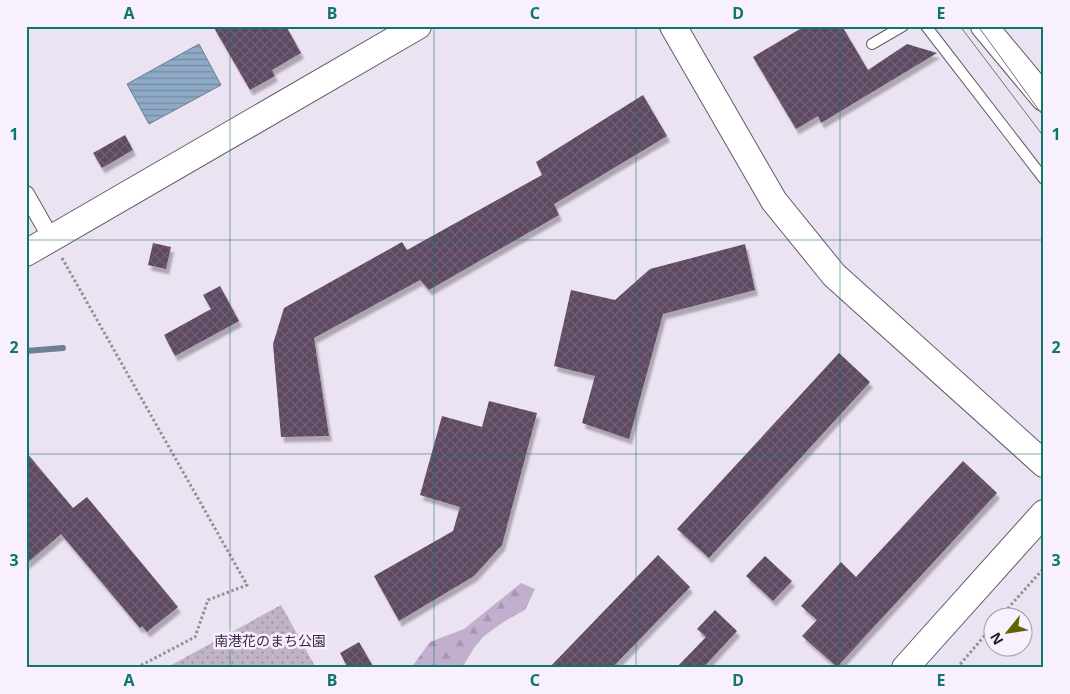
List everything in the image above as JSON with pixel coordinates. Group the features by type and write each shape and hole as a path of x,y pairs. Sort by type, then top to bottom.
{"street":[{"path":"26,253 418,26"},
{"path":"672,26 774,201 834,275 1044,464"},
{"path":"984,26 1044,98"},
{"path":"26,194 51,238"},
{"path":"905,668 1044,513"}],"lane":[{"path":"872,44 904,26"},
{"path":"926,26 1044,180"}],"path":[{"path":"51,238 248,586 208,600 195,637 136,668"},
{"path":"1010,606 1044,568"},
{"path":"957,668 982,639"},
{"path":"264,668 278,668"}],"green space":[{"path":"521,583 535,589 525,610 484,636 462,668 411,668 430,642 464,629"},
{"name":"南港花のまち公園","path":"281,605 316,668 166,668"}],"water":[{"path":"199,44 221,85 149,124 127,84"}],"building":[{"path":"213,26 286,26 301,53 272,70 275,76 250,90"},
{"path":"805,26 842,26 868,70 907,44 937,53 821,123 818,116 796,129 753,57"},
{"path":"643,95 667,136 554,204 559,215 429,290 420,280 314,338 329,436 281,437 273,344 284,308 402,242 407,250 542,175 536,162"},
{"path":"125,135 133,150 102,168 93,153"},
{"path":"153,243 171,247 166,269 148,265"},
{"path":"745,244 755,290 663,314 629,439 582,423 595,376 554,366 571,290 615,300 650,269"},
{"path":"220,286 239,321 175,356 164,335 211,309 203,295"},
{"path":"839,353 870,382 709,558 677,529"},
{"path":"489,401 537,413 502,545 474,576 399,621 374,576 453,531 460,507 420,495 442,416 482,427"},
{"path":"26,452 73,508 87,497 178,607 147,632 142,626 140,628 61,534 26,564"},
{"path":"963,461 997,493 837,667 802,636 817,620 801,606 841,562 856,577"},
{"path":"658,555 690,587 612,668 549,668"},
{"path":"765,556 792,581 773,601 746,576"},
{"path":"715,610 737,631 703,668 676,668 706,637 697,629"},
{"path":"359,642 374,668 348,668 340,653"}],"waterway":[{"path":"26,351 63,348"}],"tram line":[{"path":"960,26 1044,137"},
{"path":"978,26 1044,117"}]}
